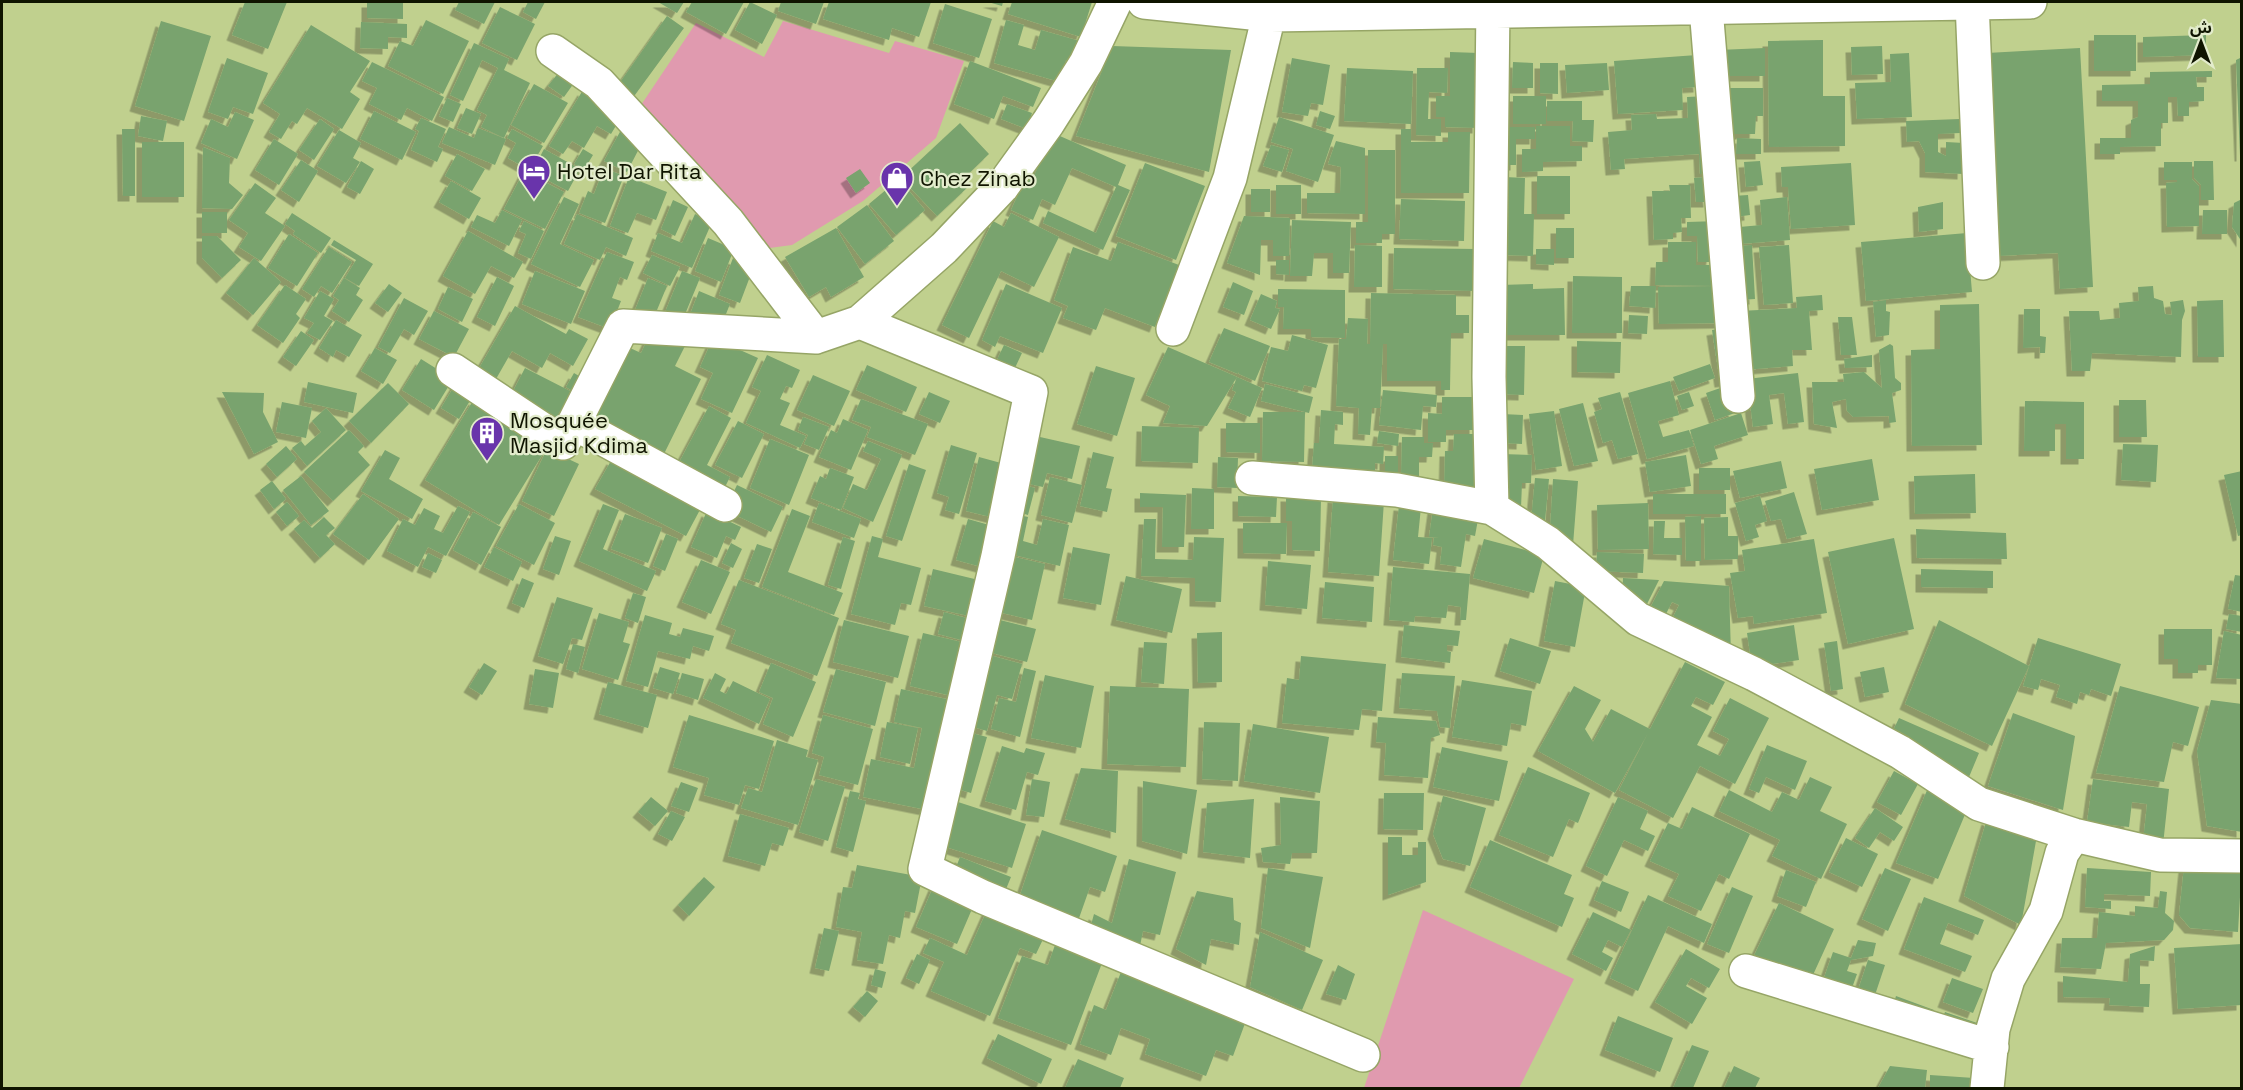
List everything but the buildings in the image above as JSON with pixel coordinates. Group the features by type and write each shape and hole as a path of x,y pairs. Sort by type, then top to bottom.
{"street":[{"path":"453,370 563,443 623,326 816,337 860,322 944,248 1002,187 1048,123 1086,63 1115,2"},
{"path":"1144,2 1272,8 1706,8 2030,2"},
{"path":"1972,3 1983,263"},
{"path":"1492,7 1489,377 1492,508"},
{"path":"1173,329 1230,178 1272,8"},
{"path":"1706,8 1738,396"},
{"path":"553,51 599,83 728,222 816,337"},
{"path":"860,322 1031,392 995,568 925,869 983,897 1363,1055"},
{"path":"574,423 725,505"},
{"path":"1252,478 1397,490 1492,508 1548,543 1638,619 1754,674 1900,752 1979,804 2074,836 2160,855 2241,856"},
{"path":"1987,1089 1993,1029 2008,979 2046,911 2062,853 2074,836"},
{"path":"1746,970 1992,1047"}],"shaded area":[{"path":"783,21 889,53 895,41 964,61 936,138 863,201 792,245 762,249 637,111 696,23 764,57"},
{"path":"1423,910 1574,979 1519,1088 1364,1088"}],"place":[{"name":"Hotel Dar Rita","path":"534,200"},
{"name":"Chez Zinab","path":"897,207"},
{"name":"Mosquée Masjid Kdima","path":"487,462"}]}
